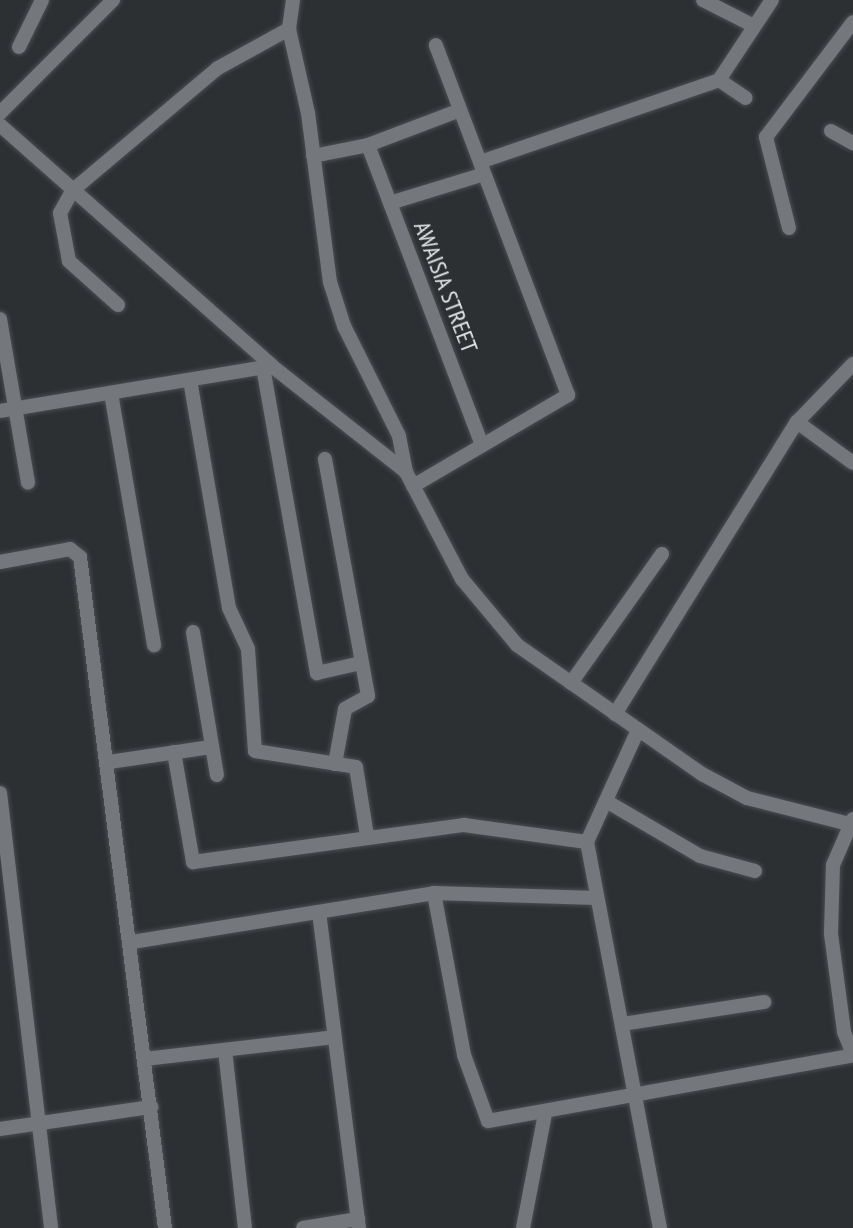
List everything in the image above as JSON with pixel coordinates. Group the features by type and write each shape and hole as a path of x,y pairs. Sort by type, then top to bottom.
{"street":[{"path":"19,47 42,0"},
{"path":"0,113 113,0"},
{"path":"293,0 289,29 313,156 330,282 344,326 399,436 410,479 462,579 517,645 638,730 747,798 852,823 832,879 831,934 853,1055 494,1122 484,1116 464,1055 434,893"},
{"path":"704,0 754,26"},
{"path":"390,203 719,80 772,0"},
{"path":"789,228 766,137 853,22"},
{"path":"118,305 69,261 60,213 73,190 218,68 289,29"},
{"path":"410,479 482,446 568,395 436,45"},
{"path":"719,80 746,98"},
{"path":"313,156 368,145 460,110"},
{"path":"0,125 268,367 410,479"},
{"path":"831,131 853,143"},
{"name":"AWAISIA STREET","path":"368,145 482,446"},
{"path":"0,319 28,483"},
{"path":"615,714 797,422 853,364"},
{"path":"0,411 268,367"},
{"path":"268,367 317,673 361,663"},
{"path":"190,380 229,608 248,649 255,751 356,767 367,835"},
{"path":"111,393 154,645"},
{"path":"797,422 853,463"},
{"path":"325,459 368,696 345,709 335,764"},
{"path":"0,562 70,549 80,557 132,942 165,1228"},
{"path":"571,683 662,554"},
{"path":"193,632 217,775"},
{"path":"638,730 587,842 660,1228"},
{"path":"109,762 211,747"},
{"path":"174,752 193,862 367,835 464,825 587,842"},
{"path":"0,793 51,1228"},
{"path":"606,801 700,856 755,872"},
{"path":"132,942 434,893 597,898"},
{"path":"303,1228 358,1224 320,912"},
{"path":"622,1024 764,1002"},
{"path":"145,1059 334,1037"},
{"path":"225,1050 246,1228"},
{"path":"0,1129 151,1107"},
{"path":"523,1228 545,1114"}]}
